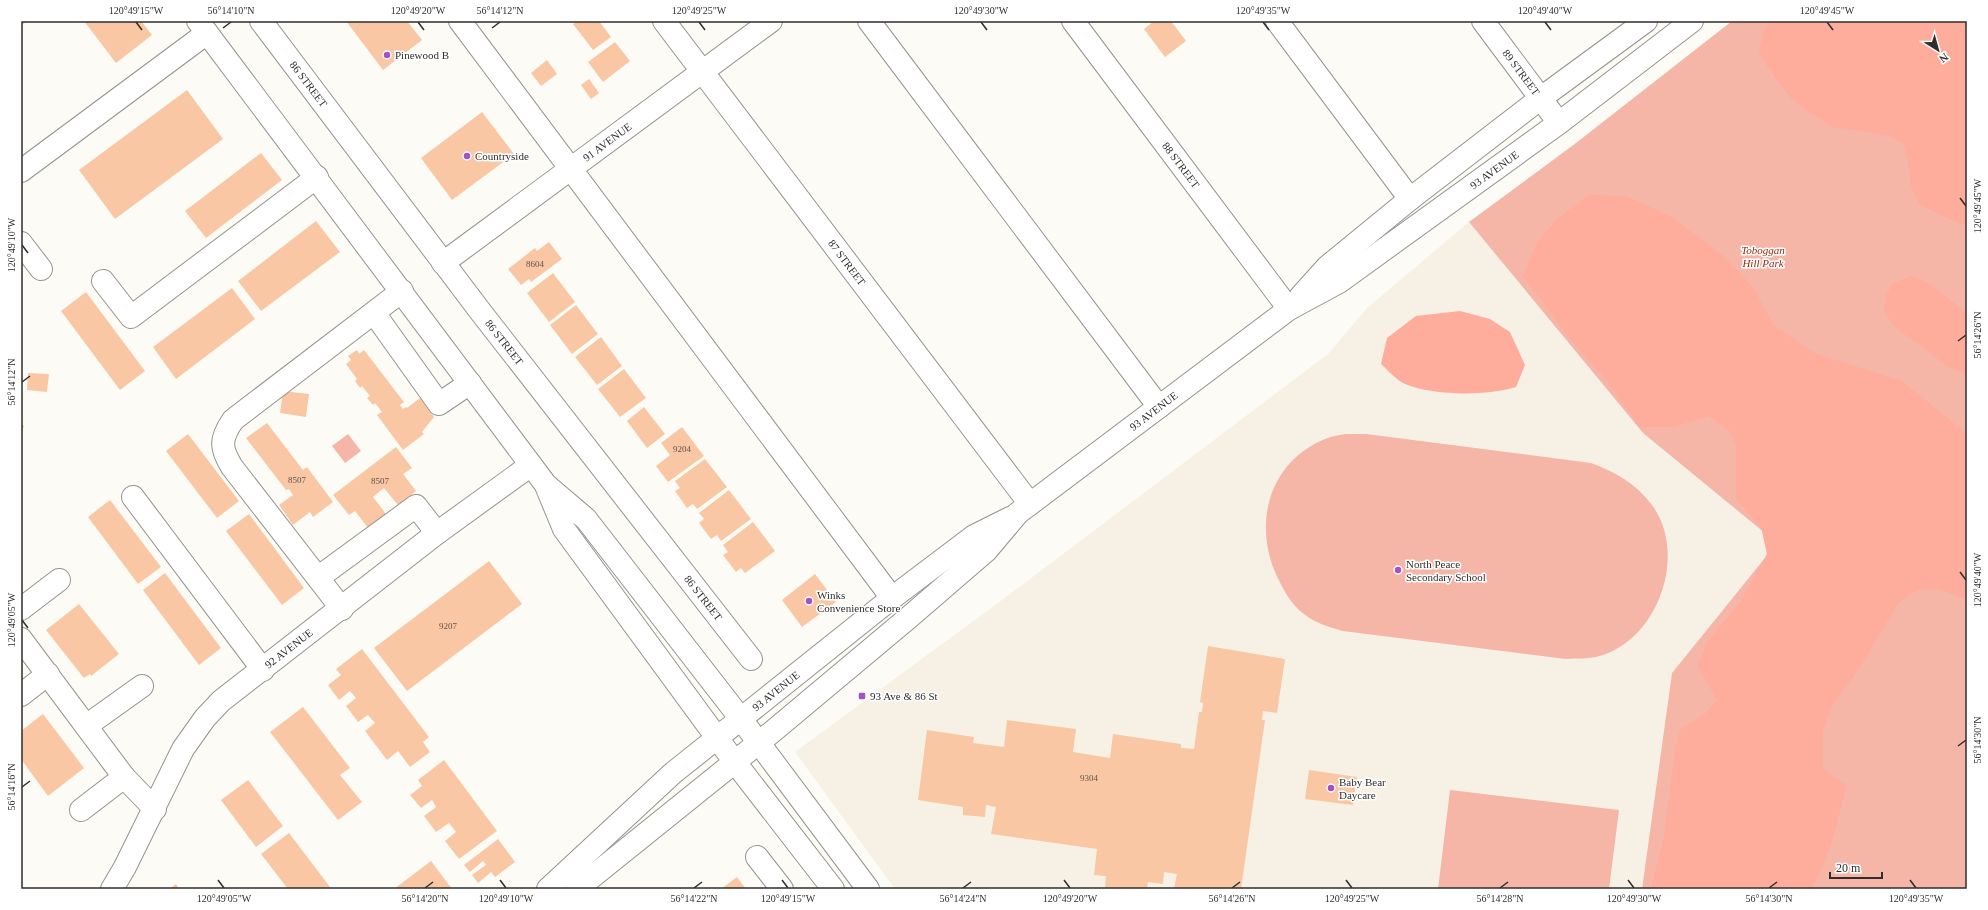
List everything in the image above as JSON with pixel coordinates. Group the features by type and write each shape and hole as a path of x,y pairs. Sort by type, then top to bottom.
{"main road":[{"name":"86 STREET","path":"261,21 443,262 751,659"},
{"path":"460,21 892,598"},
{"name":"87 STREET","path":"664,21 1024,508"},
{"name":"91 AVENUE","path":"443,262 771,21"},
{"path":"869,21 1159,407"},
{"name":"88 STREET","path":"1073,21 1289,309"},
{"path":"1278,21 1410,199"},
{"name":"89 STREET","path":"1483,21 1559,123"},
{"name":"93 AVENUE","path":"1289,309 1327,267 1410,199 1541,98 1646,21"},
{"name":"93 AVENUE","path":"548,889 662,783 892,598 974,536 1024,508 1289,309 1339,282 1559,123 1692,21"},
{"path":"21,171 203,27 317,177 546,485 586,519 741,719 868,889"},
{"path":"103,281 131,317 317,177"},
{"path":"21,243 41,269"},
{"path":"342,609 224,455 223,443 225,432 233,420 244,411 402,291"},
{"path":"374,313 439,404 470,383"},
{"name":"92 AVENUE","path":"112,889 125,867 183,749 201,723 221,701 342,609 437,533 531,465"},
{"path":"546,485 564,529 734,761 833,889"},
{"path":"134,497 263,670"},
{"path":"318,577 416,506 437,533"},
{"name":"93 AVENUE","path":"576,889 734,761 759,743 986,551 1024,508"},
{"path":"21,609 59,580"},
{"path":"21,639 124,777 154,809"},
{"path":"21,695 48,674"},
{"path":"86,726 142,686"},
{"path":"81,810 124,777"},
{"path":"757,857 782,889"}],"shaded area":[{"path":"1772,21 1967,21 1967,226 1919,204 1911,186 1908,159 1903,143 1888,135 1833,127 1792,99 1770,71 1759,50 1765,28"},
{"path":"1589,195 1626,196 1670,216 1721,254 1753,287 1773,325 1816,354 1902,381 1967,434 1967,600 1939,589 1917,590 1898,603 1861,665 1831,707 1823,732 1823,769 1846,785 1828,852 1818,877 1811,889 1651,889 1664,837 1675,750 1680,730 1706,713 1717,700 1698,666 1707,642 1741,601 1767,554 1761,527 1736,499 1736,444 1729,430 1709,416 1672,427 1640,427 1603,376 1573,342 1523,276 1537,243 1557,219"},
{"name":"North Peace Secondary School","path":"1469,222 1643,433 1777,543 1672,673 1642,889 895,889 795,752 1006,597 1328,354 1367,308"},
{"path":"1911,276 1934,287 1967,313 1967,374 1950,368 1894,326 1884,311 1885,298 1892,284"},
{"path":"1460,311 1490,319 1510,332 1525,365 1516,387 1476,393 1445,393 1430,391 1405,384 1381,364 1387,338 1416,316"}],"green space":[{"name":"Toboggan Hill Park","path":"1732,21 1967,21 1967,889 1642,889 1672,673 1777,543 1643,433 1469,222 1576,143"},
{"path":"348,434 361,451 345,463 332,446"},
{"path":"1346,434 1366,434 1591,463 1609,470 1632,485 1646,498 1652,505 1663,525 1667,548 1667,571 1661,594 1650,616 1636,634 1617,648 1596,657 1566,659 1343,631 1313,620 1299,610 1291,600 1275,572 1269,552 1266,532 1267,513 1272,494 1280,477 1291,462 1306,449 1325,439"},
{"path":"1450,790 1619,810 1609,889 1438,889"}],"building":[{"path":"21,21 27,21 21,26"},
{"path":"84,21 141,21 152,35 116,63"},
{"name":"Pinewood B","path":"346,21 407,21 422,40 383,70"},
{"path":"578,21 599,21 611,37 593,50 573,24"},
{"path":"1154,21 1171,21 1186,41 1165,57 1144,29"},
{"path":"615,42 630,61 603,82 588,62"},
{"path":"547,60 557,74 541,86 531,73"},
{"path":"589,79 599,93 591,99 581,85"},
{"path":"187,90 223,139 115,219 79,170"},
{"name":"Countryside","path":"482,112 514,154 452,200 421,158"},
{"path":"261,153 282,180 206,238 185,211"},
{"path":"316,221 340,252 261,311 238,281"},
{"path":"549,242 562,259 531,282 529,279 521,285 508,269 535,248 537,251"},
{"path":"553,273 575,302 549,322 527,293"},
{"path":"232,288 255,319 176,379 153,347"},
{"path":"86,292 145,371 120,390 61,311"},
{"path":"576,305 598,334 572,354 550,325"},
{"path":"601,337 622,366 597,385 575,357"},
{"path":"357,350 359,354 364,350 404,402 400,405 403,409 406,407 407,408 420,398 434,417 422,432 424,434 403,450 377,415 382,412 375,403 373,405 367,398 370,396 362,386 360,388 355,381 357,379 346,364 351,360 348,356"},
{"path":"624,369 646,398 620,417 598,389"},
{"path":"28,373 49,374 47,392 27,390"},
{"path":"283,391 309,394 306,417 280,413"},
{"path":"644,407 665,434 647,448 627,421"},
{"path":"267,423 303,470 307,467 333,502 313,517 310,512 293,525 279,505 293,495 289,489 286,490 246,438"},
{"path":"21,424 24,426 21,434"},
{"path":"682,427 704,456 668,482 656,466 670,455 661,443"},
{"path":"188,434 239,501 217,518 166,451"},
{"path":"396,447 412,468 403,474 416,491 398,505 384,488 373,497 386,514 368,528 355,511 349,515 333,495"},
{"path":"705,459 727,487 697,509 693,504 687,508 675,491 680,488 675,481"},
{"path":"729,490 751,519 721,541 717,535 711,539 699,523 704,519 699,513"},
{"path":"110,500 161,567 138,584 88,517"},
{"path":"249,514 304,588 282,605 226,531"},
{"path":"753,522 775,551 745,573 741,568 736,572 723,555 728,552 723,545"},
{"path":"489,561 522,604 407,691 374,648"},
{"path":"165,573 221,648 199,665 143,590"},
{"name":"Winks Convenience Store","path":"815,574 836,602 802,627 782,600"},
{"path":"79,604 119,654 91,676 90,674 84,678 46,630"},
{"path":"1208,646 1285,659 1277,713 1263,711 1262,720 1265,720 1241,889 1174,889 1177,874 1164,872 1163,884 1148,882 1147,889 1105,889 1106,876 1094,875 1097,849 991,834 996,807 986,805 985,817 963,815 963,807 918,800 927,730 974,737 973,743 1004,747 1007,720 1076,729 1073,752 1110,758 1113,734 1181,744 1181,748 1194,749 1199,712 1202,712 1203,703 1200,702"},
{"path":"362,649 429,737 423,742 430,752 410,767 398,751 387,760 365,731 375,723 368,715 358,722 346,706 356,698 350,691 339,700 328,685 341,675 336,669"},
{"path":"303,707 350,768 340,775 362,802 338,820 270,732"},
{"path":"43,714 84,768 48,796 21,759 21,731"},
{"path":"444,760 497,831 459,859 445,841 456,832 449,823 436,832 424,816 436,807 432,800 421,808 410,795 422,786 418,780"},
{"name":"Baby Bear Daycare","path":"1309,770 1357,777 1353,805 1305,799"},
{"path":"248,780 283,826 256,847 221,800"},
{"path":"289,833 330,887 327,889 288,889 261,854"},
{"path":"498,839 515,862 495,877 491,872 478,883 472,875 486,865 483,861 470,872 464,865"},
{"path":"431,861 452,889 394,889"},
{"path":"737,877 746,889 721,889"},
{"path":"176,884 179,889 169,889"}],"place":[{"name":"Pinewood B","path":"387,55"},
{"name":"Countryside","path":"467,156"},
{"name":"North Peace Secondary School","path":"1398,570"},
{"name":"Winks Convenience Store","path":"809,601"},
{"name":"93 Ave & 86 St","path":"862,696"},
{"name":"Baby Bear Daycare","path":"1331,788"}]}
